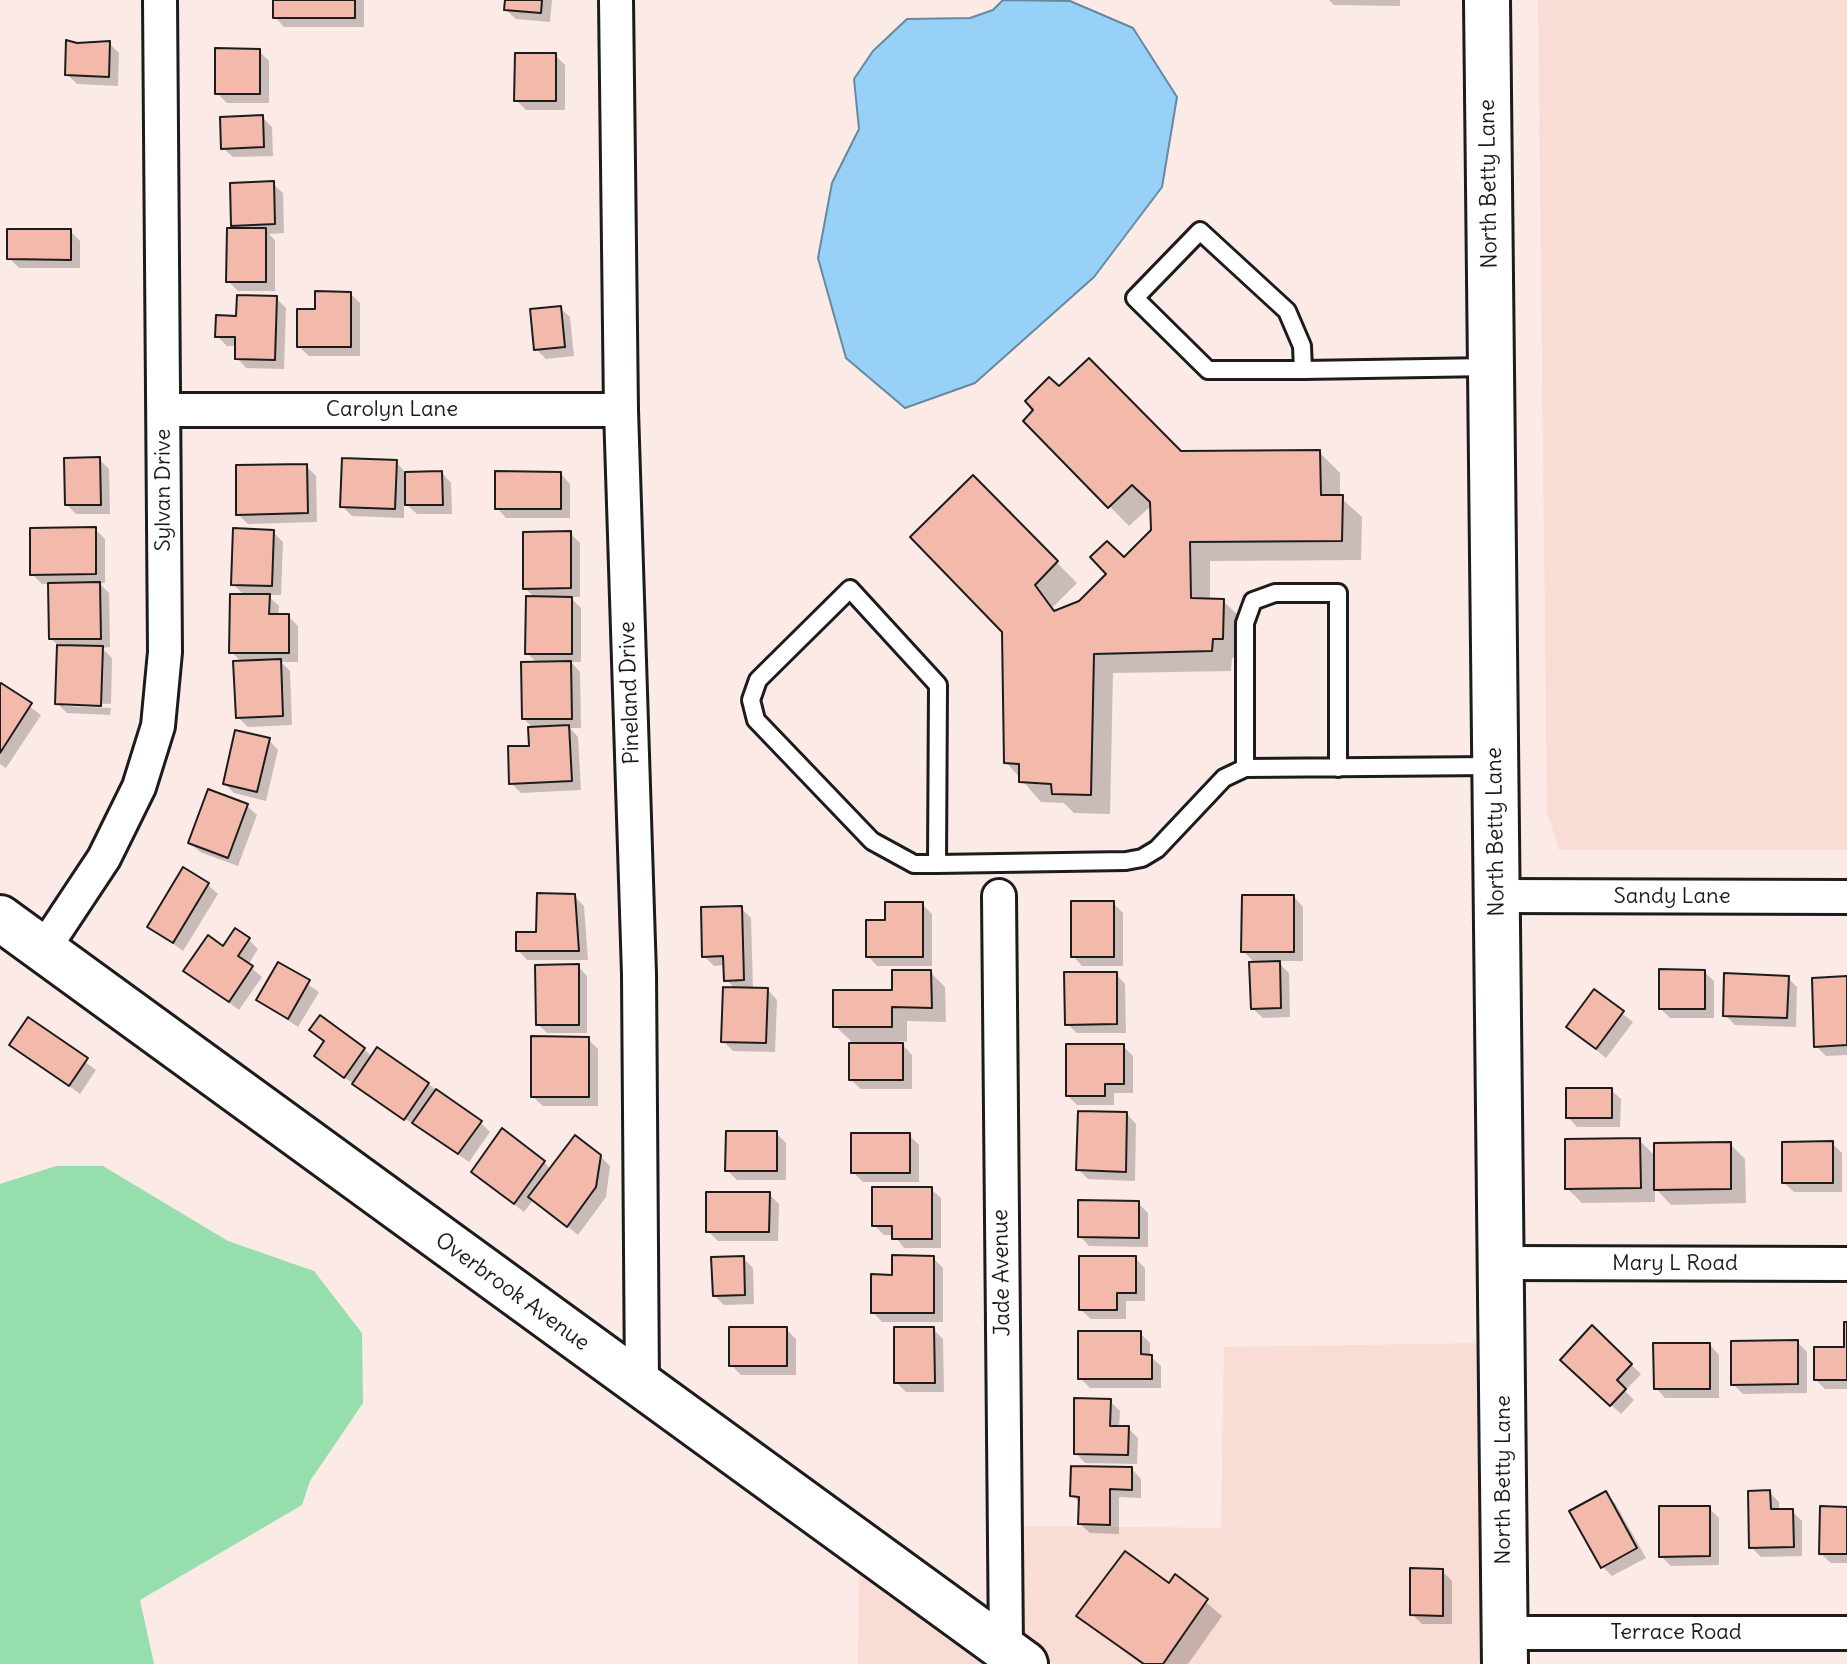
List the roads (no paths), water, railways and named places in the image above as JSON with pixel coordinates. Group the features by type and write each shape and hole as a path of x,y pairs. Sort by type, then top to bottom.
{"street":[{"name":"Sylvan Drive","path":"43,950 104,858 139,787 158,726 165,652 160,0"},
{"name":"Pineland Drive","path":"616,0 621,410 639,974 642,1386"},
{"name":"North Betty Lane","path":"1487,0 1505,1648"},
{"name":"Carolyn Lane","path":"164,410 621,410"},
{"name":"Jade Avenue","path":"999,896 1016,1657"},
{"name":"Sandy Lane","path":"1497,896 1847,897"},
{"name":"Overbrook Avenue","path":"0,918 1016,1657"},
{"name":"Mary L Road","path":"1503,1263 1847,1264"},
{"name":"Terrace Road","path":"1505,1648 1847,1633"}],"lane":[{"path":"1303,370 1302,346 1287,311 1200,231 1135,298 1208,370 1303,370 1492,367"},
{"path":"937,864 938,685 850,589 758,680 751,700 756,720 872,841 914,864 937,864 1126,861 1142,858 1157,849 1224,778 1245,768 1494,766"},
{"path":"1245,768 1245,623 1253,601 1275,593 1338,593 1338,768"}],"water":[{"path":"1003,0 1070,1 1133,28 1177,97 1162,187 1094,277 975,383 905,408 846,358 818,258 832,183 859,129 854,79 873,51 907,19 970,18 993,10"}]}
